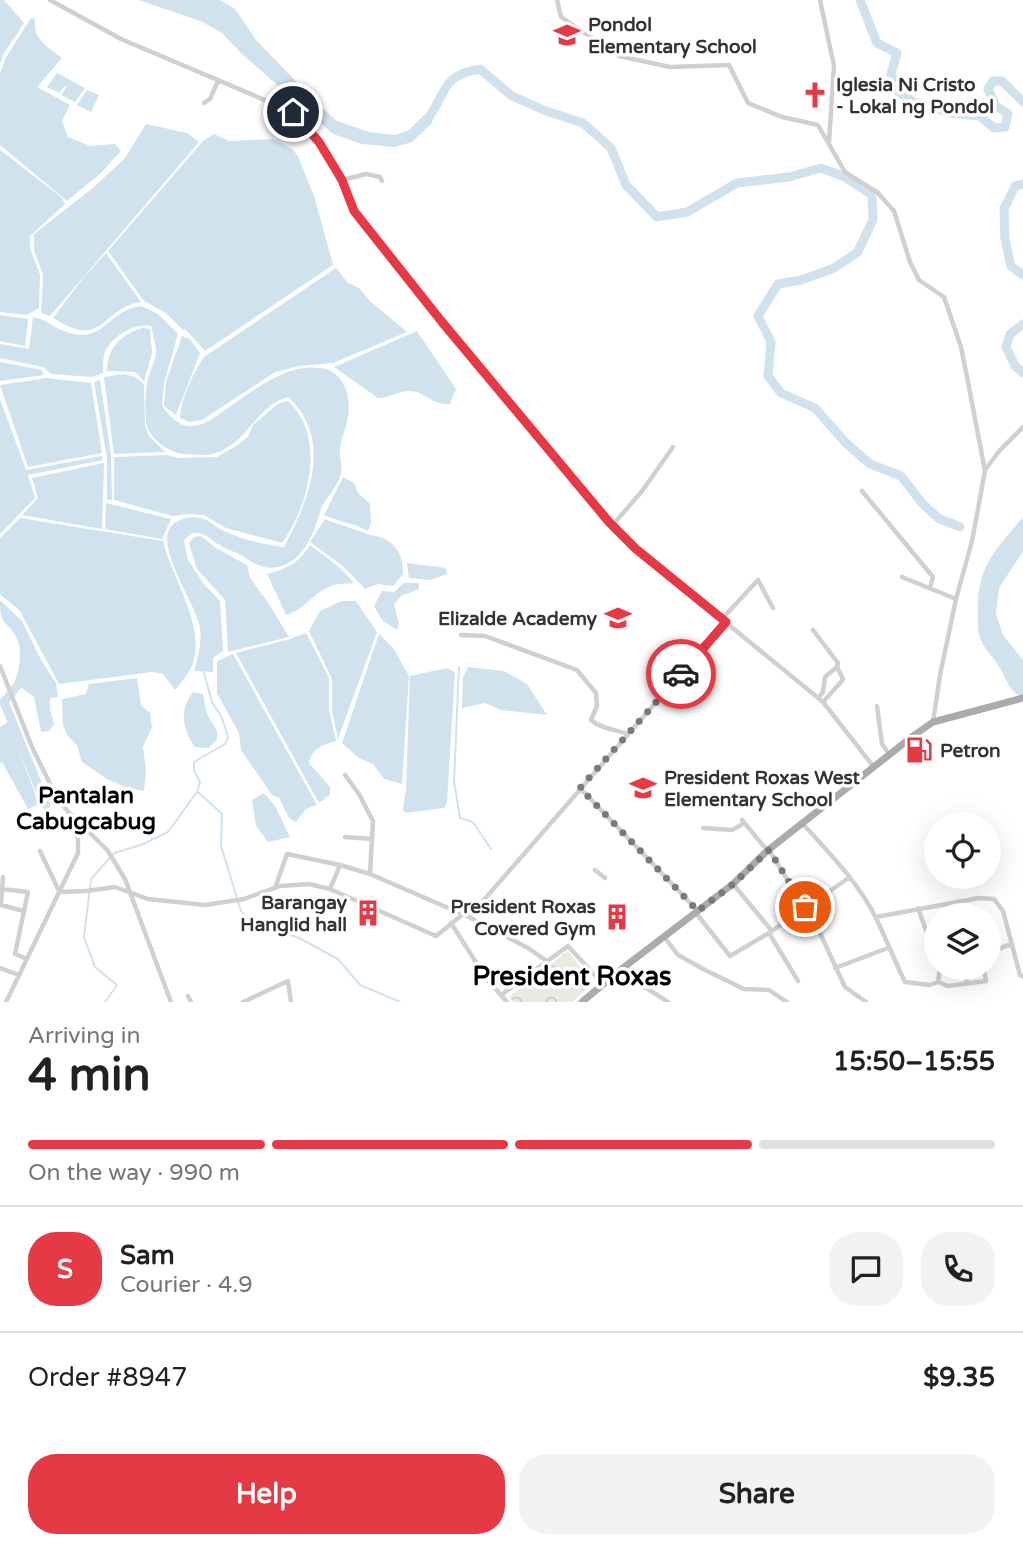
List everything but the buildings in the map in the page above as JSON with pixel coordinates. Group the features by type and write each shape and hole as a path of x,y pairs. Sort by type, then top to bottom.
{"main road":[{"path":"582,1002 733,884 768,850 873,766 933,722 1023,698"}],"street":[{"path":"50,0 121,38 293,112 319,142 342,180 354,211 442,322 612,526 636,549 820,700 873,766"},
{"path":"557,0 561,18 619,56 670,67 729,65 748,103 782,117 818,125 845,172 878,193 894,211 910,262 919,280 944,297 961,347 985,471 972,541 956,599 933,722"},
{"path":"820,0 834,66 829,143"},
{"path":"204,103 210,99 219,81"},
{"path":"342,180 366,174 380,177 382,181"},
{"path":"985,471 1000,450 1023,427"},
{"path":"612,526 642,491 673,447"},
{"path":"862,491 933,577 930,588"},
{"path":"902,577 956,599"},
{"path":"469,917 758,580 773,608"},
{"path":"813,630 838,663 837,667 843,679 820,700"},
{"path":"461,635 485,636 576,670 596,693 597,706 591,720 598,727 611,727 627,734"},
{"path":"0,666 32,747 56,796 69,813 108,851 125,879 171,1002"},
{"path":"820,700 825,677 837,667"},
{"path":"877,706 882,744 889,754"},
{"path":"345,775 373,821 370,874"},
{"path":"580,788 697,911 730,956 771,932 850,877"},
{"path":"6,1002 78,853 78,839 69,813"},
{"path":"704,828 732,830 743,822 768,850 805,907 845,986 866,1002"},
{"path":"802,823 850,877 876,917 905,982 930,985 938,982 948,986 986,980"},
{"path":"345,836 372,839"},
{"path":"40,851 60,892"},
{"path":"275,888 287,854 340,864 370,874 469,917 548,961"},
{"path":"330,889 340,864"},
{"path":"595,870 605,878"},
{"path":"3,877 1,905 24,911"},
{"path":"60,892 115,887 148,899 205,905 244,899 275,888 309,884 330,889 436,936 462,915"},
{"path":"733,884 771,932 797,981"},
{"path":"2,889 28,892 15,954 27,959"},
{"path":"876,917 979,898 994,899 1003,911 1020,975 1023,977"},
{"path":"918,908 924,924"},
{"path":"451,923 486,978 507,1002"},
{"path":"665,938 678,955 705,970 744,989 769,990 788,1002"},
{"path":"1001,948 1012,944"},
{"path":"501,995 568,946 603,984"},
{"path":"835,968 888,948"},
{"path":"0,968 19,975"},
{"path":"619,971 668,1002"},
{"path":"243,1002 288,981 291,1002"}],"green space":[{"path":"568,951 593,984 572,1002 514,1002 509,997"}],"water":[{"path":"0,0 4,0 24,23 0,64"},
{"path":"139,0 220,0 235,9 256,40 337,121 369,132 395,135 409,130 424,115 433,112 432,123 412,142 395,147 362,144 333,134 242,54 221,32 200,21"},
{"path":"31,18 35,19 36,32 42,42 62,58 37,87 70,105 62,121 68,137 90,146 115,144 121,151 101,173 67,201 0,145 0,74 5,59"},
{"path":"57,73 85,88 75,102 61,95 67,87 59,93 47,87"},
{"path":"87,90 99,95 91,112 77,105"},
{"path":"146,124 187,133 199,142 50,316 41,313 43,275 34,250 34,234 94,187 125,158"},
{"path":"214,134 229,141 273,139 292,149 298,156 315,199 333,265 205,351 166,313 144,301 108,251 204,140"},
{"path":"0,150 61,197 65,204 30,236 30,248 40,275 39,308 27,315 0,312"},
{"path":"106,253 141,302 117,312 93,329 70,327 53,318 84,277"},
{"path":"336,268 348,283 359,288 370,301 407,332 333,363 299,366 275,372 202,420 189,422 180,418 188,386 204,357"},
{"path":"141,306 158,314 178,334 164,383 162,406 182,425 196,426 205,423 258,387 294,370 329,370 342,381 348,396 347,422 340,448 341,474 301,553 287,564 266,567 257,565 201,534 192,533 184,540 188,560 203,583 220,601 223,651 213,658 213,672 194,671 200,644 200,628 170,555 167,541 169,529 178,521 197,517 237,536 284,547 302,510 313,470 314,450 302,413 288,397 267,409 243,435 224,450 206,455 179,453 158,442 147,427 146,388 156,353 151,326 130,329 111,342 104,355 103,373 92,377 51,374 43,367 0,358 0,344 29,349 33,317 64,331 84,335 98,330 127,310"},
{"path":"0,315 28,319 25,346 0,341"},
{"path":"142,328 150,329 152,353 144,381 135,372 107,371 110,355 117,343"},
{"path":"417,331 456,389 450,404 438,403 412,391 378,398 334,367"},
{"path":"182,336 190,339 200,353 176,415 164,406 166,382"},
{"path":"0,362 42,370 44,375 0,381"},
{"path":"124,374 135,377 144,384 145,426 149,436 165,452 114,454 104,377"},
{"path":"47,378 91,383 102,453 28,467 0,385"},
{"path":"100,380 111,455 112,500 107,500 107,458 94,382"},
{"path":"0,399 26,470 102,456 103,460 28,475 35,498 0,534"},
{"path":"288,401 300,416 307,433 310,471 300,510 282,543 226,528 204,515 172,516 114,500 114,457 217,457 248,437 253,425 279,403"},
{"path":"104,463 102,529 22,515 38,498 32,478"},
{"path":"343,477 354,483 358,493 370,504 371,523 368,531 324,515"},
{"path":"106,503 171,519 162,539 105,529"},
{"path":"1023,517 1023,551 999,588 996,614 1003,635 1023,660 1023,698 1010,687 984,645 979,635 978,621 979,595 985,570 997,549"},
{"path":"20,518 163,541 195,633 193,663 175,690 163,674 152,672 59,684 20,611 0,594 0,538"},
{"path":"325,519 383,538 393,545 401,558 403,574 393,586 378,584 365,589 344,567 310,542"},
{"path":"201,536 216,548 247,565 250,578 289,637 228,652 225,600 197,569 189,543 194,537"},
{"path":"310,545 339,567 354,583 337,584 325,589 298,610 286,615 267,574 292,564"},
{"path":"407,563 446,568 447,574 430,580 409,578"},
{"path":"404,583 419,583 419,589 401,596 394,604 399,624 397,630 382,620 374,606 382,591 394,592"},
{"path":"0,600 22,621 56,683 58,697 50,698 54,724 49,731 41,732 34,697 15,683 20,649 14,633 1,616"},
{"path":"341,601 356,601 377,632 338,739 332,711 332,679 309,631 320,611"},
{"path":"306,633 329,678 329,710 336,741 315,751 310,758 309,763 330,787 330,795 319,803 236,653"},
{"path":"379,634 394,649 409,676 402,784 384,779 373,764 359,758 342,743"},
{"path":"233,654 317,805 306,809 296,822 289,818 279,798 272,795 241,750 239,733 217,693 217,661"},
{"path":"468,667 504,671 527,684 547,715 501,710 485,703 462,708 463,677"},
{"path":"447,668 455,672 447,802 444,808 405,813 403,809 410,676"},
{"path":"137,678 141,705 150,713 152,727 143,747 146,770 144,791 107,779 82,762 77,745 67,735 63,725 62,699 86,694 89,684"},
{"path":"193,692 203,694 207,714 217,731 217,740 208,748 195,747 185,726 184,713"},
{"path":"8,722 39,804 28,809 2,762 0,763 0,727"},
{"path":"264,793 275,806 290,837 268,842 256,826 252,800"}],"waterway":[{"path":"860,0 877,43 897,53 891,74 896,90 914,102 950,113 980,116 994,128 1005,127 1008,114 996,106 988,89 993,81 1002,81 1023,102"},
{"path":"427,120 451,81 467,72 480,69 512,96 583,123 611,148 626,185 657,217 687,212 737,183 789,177 821,168 845,177 872,195 873,220 857,253 832,269 801,280 778,284 758,316 771,342 768,376 781,393 815,408 845,442 870,464 901,476 938,518 960,527"},
{"path":"1023,184 1015,186 1004,209 1005,239 1011,266 1023,275"},
{"path":"1023,324 1010,334 1006,347 1015,366 1023,373"},
{"path":"459,667 454,781 460,818 473,822 491,849"},
{"path":"105,1002 117,985 95,967 84,937 91,879 114,853 141,845 168,832 197,792 200,782 194,770 194,762 225,744 228,737 222,718 212,702 204,673"},
{"path":"21,677 4,702 46,805"},
{"path":"198,792 222,814 221,846 241,911 249,921 299,938 338,959 360,985 400,1002"}],"way so far":[{"path":"681,674 580,788 698,911 733,884 769,850 805,907"}],"place":[{"name":"Pondol Elementary School","path":"567,35"},
{"name":"Iglesia Ni Cristo - Lokal ng Pondol","path":"815,95"},
{"name":"Elizalde Academy","path":"618,618"},
{"name":"Petron","path":"919,750"},
{"name":"President Roxas West Elementary School","path":"643,788"},
{"name":"Barangay Hanglid hall","path":"368,913"},
{"name":"President Roxas Covered Gym","path":"617,917"}],"district":[{"name":"Pantalan Cabugcabug","path":"86,808"},
{"name":"President Roxas","path":"572,976"}],"route":[{"path":"293,112 319,142 342,180 354,211 442,322 609,522 636,549 726,622 681,674"}]}
